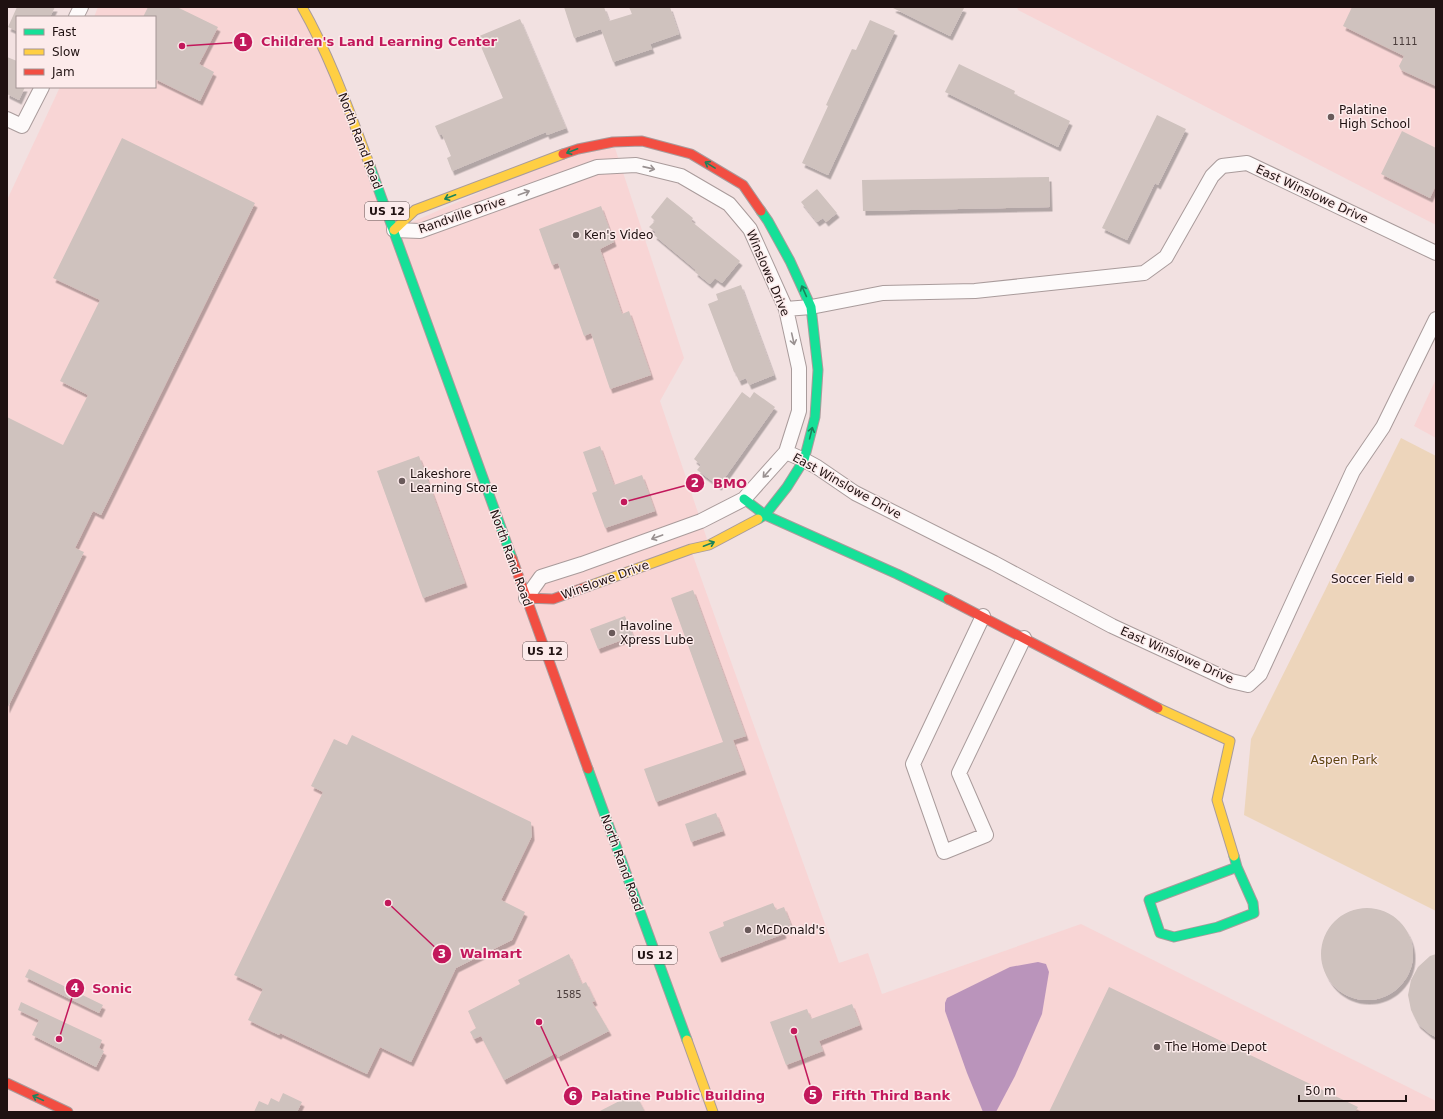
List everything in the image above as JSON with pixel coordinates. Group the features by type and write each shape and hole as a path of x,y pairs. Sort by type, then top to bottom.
{"street":[{"path":"76,16 81,7"},
{"name":"North Rand Road","path":"302,7 315,30 355,126 394,230 713,1112"},
{"path":"7,119 22,126 41,88"},
{"name":"Randville Drive","path":"394,230 415,210 578,149 613,142 642,141 691,154 743,185"},
{"path":"592,146 597,167"},
{"name":"East Winslowe Drive","path":"786,309 811,307 883,293 975,291 1144,273 1166,257 1212,176 1222,166 1247,163 1436,253"},
{"name":"Randville Drive","path":"394,230 420,231 597,167 636,165 682,176 729,204"},
{"name":"Winslowe Drive","path":"526,598 553,599 691,549 709,544 765,515 787,487 804,460 815,417 818,370 811,307 790,261 768,221 743,185"},
{"name":"Winslowe Drive","path":"526,598 541,577 582,564 701,521 744,499 786,452 799,411 800,368 786,309 750,229 729,204"},
{"name":"East Winslowe Drive","path":"786,452 817,467 856,493 994,563 1112,626 1231,682 1248,685 1260,674 1353,471 1383,427 1436,319"},
{"path":"744,499 765,515 897,574 982,616 1172,715 1230,741 1217,800 1237,867 1254,903 1254,912 1246,918 1174,938 1160,933 1149,900 1237,867"},
{"path":"982,616 913,764 944,852 986,835 959,773 1024,638"},
{"path":"7,1083 68,1112"}],"shaded area":[{"path":"98,7 302,7 394,230 578,149 613,142 684,358 660,401 709,545 691,550 839,963 868,953 882,994 1081,924 1436,1101 1436,1112 7,1112 7,200 60,88 156,88 156,16 94,16"},
{"name":"Palatine High School","path":"1017,7 1436,7 1436,225 1018,10"},
{"path":"1436,379 1436,438 1414,426"},
{"path":"1038,962 1046,964 1049,972 1042,1014 1015,1076 996,1112 983,1112 967,1073 945,1011 945,1003 947,998 1010,967"}],"green space":[{"name":"Aspen Park","path":"1401,438 1436,456 1436,911 1244,815 1251,739"}],"building":[{"path":"17,7 55,7 50,16 16,16 16,31 8,27"},
{"path":"148,7 177,7 218,27 199,64 214,72 200,101 156,79 156,16 144,16"},
{"path":"564,7 604,7 609,21 632,14 629,7 670,7 679,34 650,44 652,49 613,62 601,29 574,38"},
{"path":"1352,7 1436,7 1436,86 1401,70 1399,66 1404,56 1343,26"},
{"path":"893,8 964,8 950,36"},
{"path":"520,19 566,128 547,135 546,132 452,171 447,158 451,156 442,134 439,135 435,126 503,98 477,37"},
{"path":"870,20 895,31 828,175 802,163 828,106 826,105 852,49 856,50"},
{"path":"7,57 16,61 16,88 25,88 19,100 7,94"},
{"path":"959,64 1015,91 1014,94 1070,121 1058,147 945,92"},
{"path":"1157,115 1186,129 1158,185 1155,183 1127,240 1102,228"},
{"path":"1402,131 1436,148 1436,185 1430,198 1381,174"},
{"path":"122,138 255,203 101,515 93,511 75,548 84,552 7,709 7,417 63,445 88,395 60,381 100,300 53,278"},
{"path":"1049,177 1050,207 863,211 862,180"},
{"path":"817,189 837,213 826,222 823,218 817,222 801,202"},
{"path":"667,197 693,218 691,221 740,261 722,283 715,278 710,284 695,272 696,270 654,235 656,232 649,227 655,221 651,217"},
{"path":"601,206 614,242 600,249 622,314 629,311 651,375 610,389 591,333 584,336 558,263 552,265 539,229"},
{"path":"741,285 774,375 749,385 746,378 739,381 734,372 708,304 718,300 716,294"},
{"path":"742,392 750,398 754,392 775,407 719,486 697,470 701,465 694,459"},
{"path":"600,446 614,485 642,475 655,511 605,528 592,493 597,491 583,452"},
{"path":"419,456 465,583 423,598 377,471"},
{"path":"693,590 746,736 733,740 744,770 656,802 644,769 723,742 671,598"},
{"name":"Havoline Xpress Lube","path":"625,616 633,636 598,649 590,629"},
{"path":"352,735 531,822 532,836 501,900 525,912 512,940 456,968 411,1062 380,1047 367,1074 280,1033 279,1035 248,1020 263,989 234,975 323,792 311,786 334,739 347,745"},
{"path":"716,813 723,831 691,842 685,824"},
{"name":"McDonald's","path":"773,903 776,910 784,907 791,925 782,928 784,934 719,958 709,932 724,926 723,922"},
{"path":"1367,908 1385,912 1400,921 1409,936 1413,954 1409,972 1400,987 1385,996 1367,1000 1349,996 1334,987 1325,972 1321,954 1325,936 1334,921 1349,912"},
{"path":"569,954 582,984 586,982 595,1001 592,1002 609,1031 558,1057 556,1053 504,1080 481,1036 474,1039 470,1032 476,1028 468,1011 520,984 518,980"},
{"path":"1436,954 1436,1037 1418,1024 1411,1010 1408,995 1411,980 1418,967 1430,956"},
{"path":"29,969 103,1005 99,1013 25,977"},
{"name":"The Home Depot","path":"1109,987 1358,1107 1355,1112 1049,1112"},
{"path":"21,1002 102,1040 99,1048 104,1051 96,1067 32,1035 39,1020 18,1010"},
{"path":"852,1004 860,1025 819,1041 823,1051 786,1065 770,1022 807,1009 811,1019"},
{"path":"283,1093 302,1102 297,1112 254,1112 259,1101 268,1105 271,1098 279,1102"},
{"path":"635,1093 645,1112 598,1112"}],"traffic: fast":[{"path":"370,166 512,558"},
{"path":"758,519 765,515 787,487 804,460 815,417 818,370 811,307 790,261 761,211"},
{"path":"744,499 765,515 897,574 948,599"},
{"path":"588,769 687,1040"},
{"path":"1234,856 1237,867 1149,900 1160,933 1174,937 1218,927 1254,913 1253,903 1237,867"}],"traffic: slow":[{"path":"302,7 331,65 370,166"},
{"path":"394,230 415,210 563,154"},
{"path":"589,586 691,549 709,545 758,519"},
{"path":"1158,708 1230,741 1217,800 1234,856"},
{"path":"687,1040 713,1112"}],"traffic: jam":[{"path":"563,154 578,149 613,142 642,141 691,154 743,185 761,211"},
{"path":"512,558 588,769"},
{"path":"526,598 553,599 589,586"},
{"path":"948,599 1158,708"},
{"path":"7,1083 68,1112"}],"place":[{"name":"Children's Land Learning Center","path":"182,46"},
{"name":"Palatine High School","path":"1331,117"},
{"name":"Ken's Video","path":"576,235"},
{"name":"Lakeshore Learning Store","path":"402,481"},
{"name":"BMO","path":"624,502"},
{"name":"Soccer Field","path":"1411,579"},
{"name":"Havoline Xpress Lube","path":"612,633"},
{"name":"Walmart","path":"388,903"},
{"name":"McDonald's","path":"748,930"},
{"name":"Palatine Public Building","path":"539,1022"},
{"name":"Fifth Third Bank","path":"794,1031"},
{"name":"Sonic","path":"59,1039"},
{"name":"The Home Depot","path":"1157,1047"}]}
